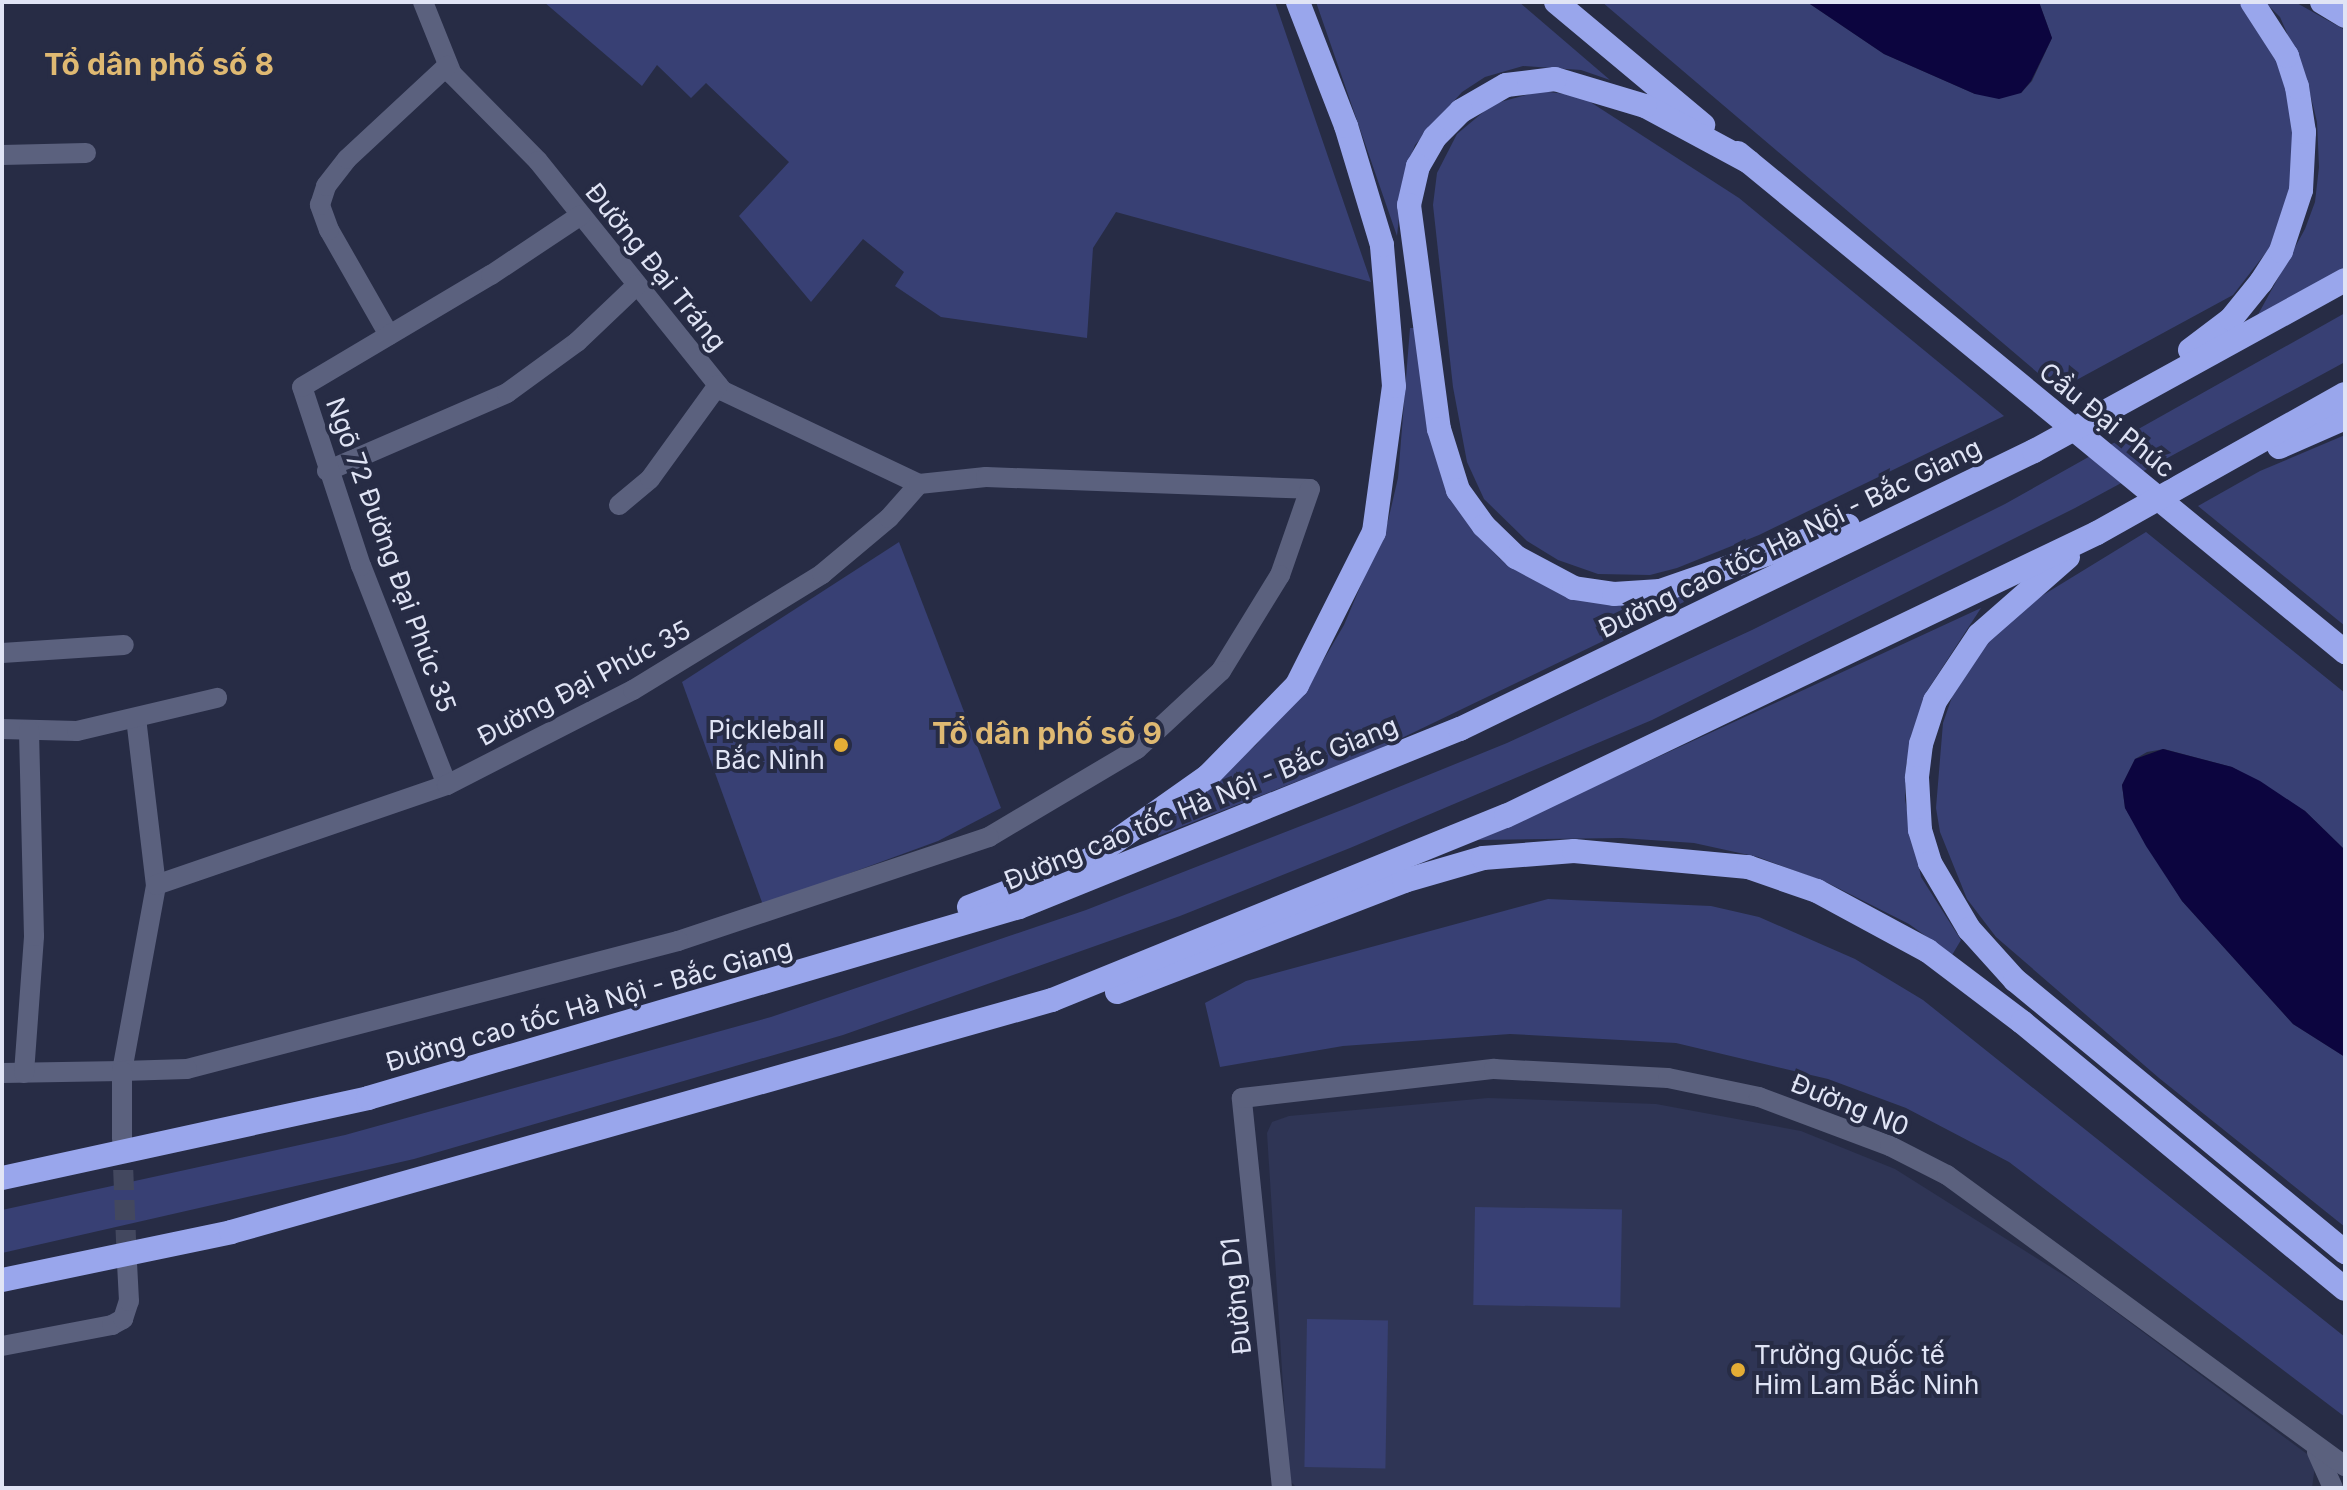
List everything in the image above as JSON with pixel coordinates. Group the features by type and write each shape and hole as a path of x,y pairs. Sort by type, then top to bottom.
{"highway":[{"path":"799,973 1089,860 1208,776 1297,685 1374,532 1394,386 1382,245 1346,126 1298,2"},
{"path":"1556,2 1749,162"},
{"path":"2034,451 2211,336 2243,307 2281,251 2301,190 2302,112 2287,56 2252,2"},
{"path":"2322,2 2345,16"},
{"path":"1749,162 1645,106 1555,79 1530,79 1487,94 1435,137 1418,166 1409,205 1411,240 1439,429 1458,490 1500,543 1537,570 1574,588 1631,594 1717,574 1964,486"},
{"name":"Cầu Đại Phúc","path":"1749,162 2345,652"},
{"name":"Đường cao tốc Hà Nội - Bắc Giang","path":"2,1178 368,1098 1019,907 1460,729 2034,451 2345,280"},
{"path":"2,1280 231,1232 890,1049 1052,1000 1506,816 2097,533 2195,481 2345,394"},
{"path":"2195,481 2345,418"},
{"path":"2097,533 1979,635 1935,701 1917,778 1920,830 1930,863 1969,929 2015,980 2345,1252"},
{"path":"890,1049 1064,1012 1404,881 1483,858 1574,851 1736,865 1817,891 1928,951 2022,1022 2345,1289"}],"street":[{"name":"Đường Đại Tráng","path":"423,2 447,66 538,161 718,385 760,412 919,484"},
{"path":"447,66 347,159 326,186 320,205 329,230 389,335 581,215"},
{"path":"2,155 86,153"},
{"path":"327,471 507,393 577,342 637,285"},
{"name":"Ngõ 72 Đường Đại Phúc 35","path":"389,335 302,387 327,471 447,785"},
{"path":"619,505 650,479 718,385"},
{"path":"2,1073 187,1069 678,941 989,837 1137,749 1221,671 1280,575 1310,489 986,477 919,484"},
{"name":"Đường Đại Phúc 35","path":"156,885 447,785 657,676 822,574 899,509 919,484"},
{"path":"2,653 124,645"},
{"path":"2,729 77,731 217,698"},
{"path":"122,1139 122,1071 156,885 136,718"},
{"path":"24,1073 34,936 29,730"},
{"name":"Đường N0","path":"1242,1098 1494,1069 1668,1078 1759,1097 1890,1146 1947,1175 2345,1466"},
{"name":"Đường D1","path":"1242,1098 1282,1488"},
{"path":"2,1346 123,1319 129,1301 127,1263"},
{"path":"2306,1439 2325,1464 2333,1488"}],"shaded area":[{"path":"544,2 1275,2 1371,282 1116,212 1093,248 1087,338 941,317 895,286 904,272 863,239 811,302 739,216 789,162 706,83 691,98 657,65 642,86"},
{"path":"1316,2 1519,2 1610,80 1581,70 1523,66 1485,77 1462,92 1415,145 1403,178 1397,236"},
{"path":"1602,2 1807,2 1884,54 1975,94 2021,93 2032,81 2052,38 2039,2 2239,2 2260,29 2292,91 2294,182 2271,246 2233,295 2058,390"},
{"path":"1807,2 2039,2 2052,38 2031,81 2021,93 1999,99 1975,94 1884,54"},
{"path":"2265,2 2295,2 2345,30 2345,268 2255,320 2305,229 2315,202 2319,167 2317,122 2306,77 2280,17"},
{"path":"1541,91 1581,96 1739,198 2004,416 1759,535 1677,568 1650,575 1598,574 1558,560 1527,541 1484,499 1467,462 1453,387 1433,205 1437,173 1457,134 1493,104"},
{"path":"2345,313 2345,362 2075,508 1652,720 1350,848 1180,916 843,1035 414,1159 2,1253 2,1210 345,1135 771,1017 1086,910 1352,806 1507,743 1752,630 2005,504"},
{"path":"1410,328 1415,328 1473,530 1500,559 1531,577 1681,596 1684,602 1377,750 1158,836 1159,827 1256,745 1317,671 1344,625 1388,521 1398,478"},
{"path":"2345,435 2345,626 2198,506 2260,471"},
{"path":"2146,532 2345,693 2345,850 2305,811 2232,767 2164,749 2147,752 2135,759 2122,785 2125,808 2182,901 2293,1024 2345,1057 2345,1227 2159,1078 1996,937 1967,899 1940,832 1936,808 1943,723 1952,697 1992,635 2035,600"},
{"name":"Pickleball Bắc Ninh","path":"899,542 1001,808 938,841 763,905 682,682"},
{"path":"1981,608 1927,691 1906,764 1905,800 1921,877 1961,940 1952,955 1909,924 1828,883 1758,857 1694,843 1622,838 1478,840"},
{"path":"2163,749 2232,767 2260,781 2305,811 2345,850 2345,1057 2293,1024 2182,901 2146,846 2125,808 2122,785 2135,759"},
{"path":"1548,899 1711,906 1759,917 1855,959 1923,1000 2345,1337 2345,1417 2009,1162 1906,1108 1828,1079 1676,1043 1510,1034 1343,1046 1220,1067 1205,1003 1246,981"},
{"name":"Trường Quốc tế Him Lam Bắc Ninh","path":"1488,1098 1656,1104 1801,1131 1895,1169 2081,1286 2307,1454 2315,1466 2312,1488 1297,1488 1289,1480 1267,1133 1272,1122 1289,1116"},
{"path":"1475,1207 1622,1210 1620,1308 1473,1305"},
{"path":"1307,1319 1388,1320 1385,1468 1304,1467"}],"tunnel":[{"path":"122,1140 127,1263"}],"place":[{"name":"Pickleball Bắc Ninh","path":"841,745"},
{"name":"Trường Quốc tế Him Lam Bắc Ninh","path":"1738,1370"}],"district":[{"name":"Tổ dân phố số 8","path":"159,64"},
{"name":"Tổ dân phố số 9","path":"1047,733"}]}
